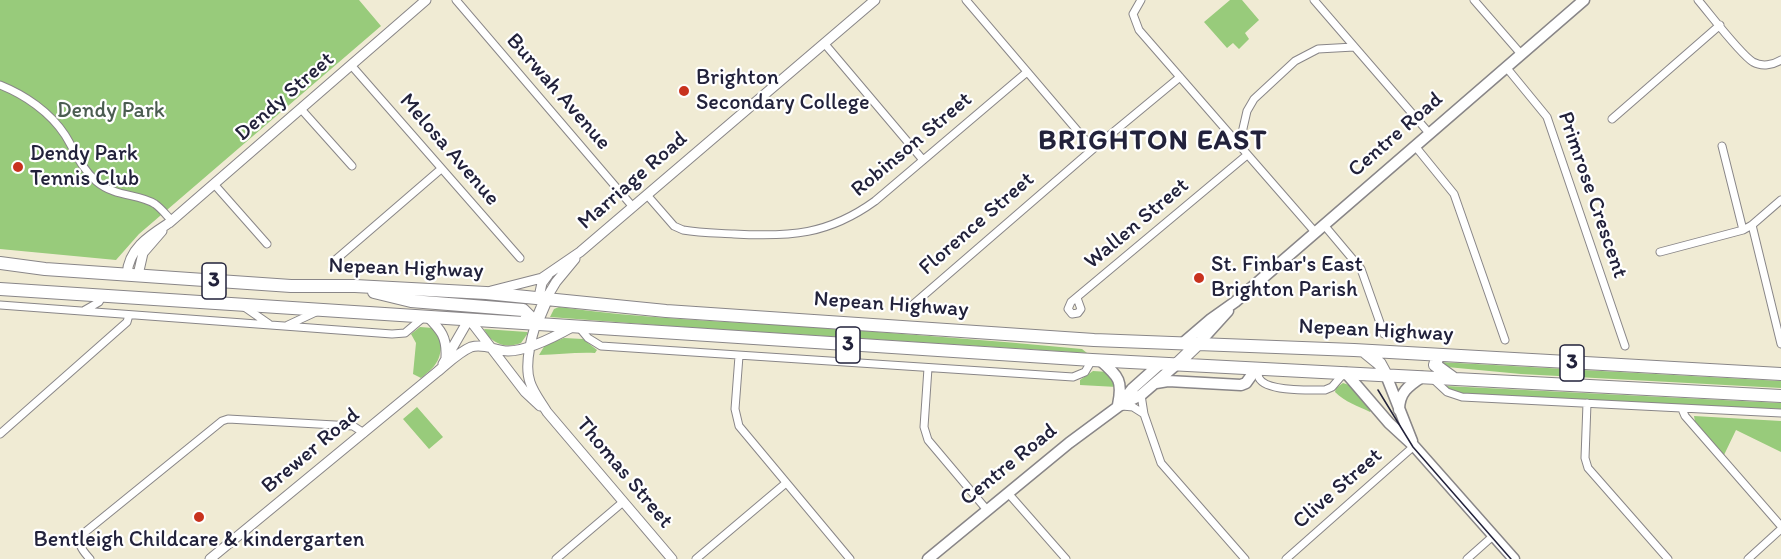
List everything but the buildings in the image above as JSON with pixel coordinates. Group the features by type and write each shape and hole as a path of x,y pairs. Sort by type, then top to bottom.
{"highway":[{"name":"Nepean Highway","path":"0,263 291,286 358,286 485,292 666,311 1094,340 1364,351 1781,374"},
{"path":"83,271 99,281 103,288 103,295"},
{"path":"132,275 132,297"},
{"path":"180,279 181,290 187,300"},
{"path":"358,286 403,300 524,310 536,323"},
{"name":"Nepean Highway","path":"0,289 1097,361 1781,396"},
{"path":"469,319 485,292"},
{"path":"536,323 543,297"},
{"path":"426,316 427,303"},
{"path":"1094,340 1097,361"},
{"name":"Centre Road","path":"1160,364 1183,343"},
{"name":"Centre Road","path":"1177,364 1199,343"},
{"path":"1364,351 1380,364 1386,375"},
{"path":"1438,355 1435,365 1454,378"}],"main road":[{"name":"Centre Road","path":"1183,343 1235,302 1584,0"},
{"name":"Centre Road","path":"1199,343 1235,302"},
{"path":"1097,361 1114,372 1120,382 1117,408"},
{"name":"Centre Road","path":"1117,408 1136,384 1160,364"},
{"name":"Centre Road","path":"928,559 1069,443 1117,408 1141,395 1177,364"},
{"path":"1156,383 1167,381 1241,385 1246,383 1257,369"},
{"path":"1345,373 1389,423 1414,446 1514,559"},
{"path":"1386,375 1414,446"},
{"path":"1399,411 1399,402 1405,389 1427,377"}],"street":[{"name":"Dendy Street","path":"132,275 130,258 137,247 170,222 426,0"},
{"name":"Burwah Avenue","path":"456,0 633,207"},
{"name":"Marriage Road","path":"485,292 539,279 580,252 875,0"},
{"path":"966,0 1092,149"},
{"path":"1141,0 1133,14 1139,30 1247,155 1361,269 1384,334"},
{"path":"1314,0 1429,133"},
{"path":"1474,0 1521,54"},
{"path":"1698,0 1754,63 1770,65 1781,60"},
{"path":"1612,119 1720,25"},
{"path":"824,43 923,160"},
{"path":"1239,146 1244,120 1254,99 1295,60 1318,49 1354,47"},
{"name":"Melosa Avenue","path":"351,65 520,258"},
{"name":"Primrose Crescent","path":"1506,67 1547,117 1625,346"},
{"name":"Robinson Street","path":"647,195 680,230 765,236 790,235 827,227 851,217 875,201 1027,72"},
{"name":"Florence Street","path":"909,308 1092,149 1180,77"},
{"path":"0,85 29,100 48,115 62,131 83,167 96,181 118,194 155,204 170,222"},
{"path":"301,109 352,165"},
{"path":"1415,146 1454,194 1505,340"},
{"path":"1722,146 1743,230"},
{"name":"Wallen Street","path":"1077,298 1247,155"},
{"path":"333,262 441,169"},
{"path":"214,184 267,244"},
{"path":"1660,252 1743,230 1781,200"},
{"path":"1752,225 1778,316 1781,344"},
{"name":"Marriage Road","path":"543,297 580,252"},
{"path":"543,297 543,280 552,272"},
{"path":"80,312 95,305 103,295"},
{"path":"239,304 261,320 278,326 296,322 321,309"},
{"path":"0,305 400,334 405,333 426,316 444,334 447,346 445,360"},
{"path":"0,434 127,322 129,315"},
{"name":"Thomas Street","path":"469,319 525,392 547,412 672,559"},
{"name":"Brewer Road","path":"437,372 469,319"},
{"name":"Thomas Street","path":"536,323 528,369 529,381 547,412"},
{"path":"576,326 588,338 601,346 739,356 1073,377 1083,374 1097,361"},
{"name":"Brewer Road","path":"210,559 469,348 478,346 508,351 531,345 576,326"},
{"path":"739,356 735,409 739,426 850,559"},
{"path":"928,368 924,427 928,440 987,510"},
{"path":"1257,369 1260,380 1276,388 1325,390 1332,387 1345,373"},
{"path":"1427,377 1457,396 1781,413"},
{"path":"1141,395 1144,414 1161,463 1245,559"},
{"path":"1587,403 1585,458 1588,468 1668,559"},
{"path":"1117,408 1131,406 1144,414"},
{"path":"1682,409 1685,416 1780,529 1748,559"},
{"path":"90,559 80,543 84,533 222,421 228,419 346,427 360,436"},
{"name":"Clive Street","path":"1286,559 1414,446"},
{"path":"696,559 786,483"},
{"path":"1008,493 1066,559"},
{"path":"556,559 623,502"},
{"path":"1467,559 1494,536"}],"green space":[{"name":"Dendy Park","path":"0,0 359,0 381,26 139,234 116,260 0,249"},
{"path":"1230,0 1242,0 1259,20 1245,33 1249,39 1239,49 1233,43 1227,48 1204,22"},
{"path":"559,307 648,317 796,326 1082,349 1087,353 550,317 554,309"},
{"path":"420,327 433,328 441,336 440,356 421,378 413,374 416,343 411,334"},
{"path":"484,329 528,333 521,343 505,345 495,342"},
{"path":"564,338 583,339 597,350 595,353 539,355 545,345"},
{"path":"1439,362 1781,381 1781,388 1521,374 1447,367"},
{"path":"1093,371 1109,372 1117,387 1080,385 1080,380"},
{"path":"1343,383 1349,385 1372,409 1370,412 1347,401 1335,392 1336,388"},
{"path":"1446,386 1781,403 1781,409 1464,395 1453,392"},
{"path":"417,407 443,437 429,449 403,419"},
{"path":"1694,416 1781,421 1781,452 1736,430 1724,455 1695,422"}],"tram line":[{"path":"1378,390 1413,447 1511,559"}],"place":[{"name":"Brighton Secondary College","path":"684,91"},
{"name":"Dendy Park Tennis Club","path":"18,167"},
{"name":"St. Finbar's East Brighton Parish","path":"1199,278"},
{"name":"Bentleigh Childcare & kindergarten","path":"199,517"}],"district":[{"name":"BRIGHTON EAST","path":"1153,142"}]}
